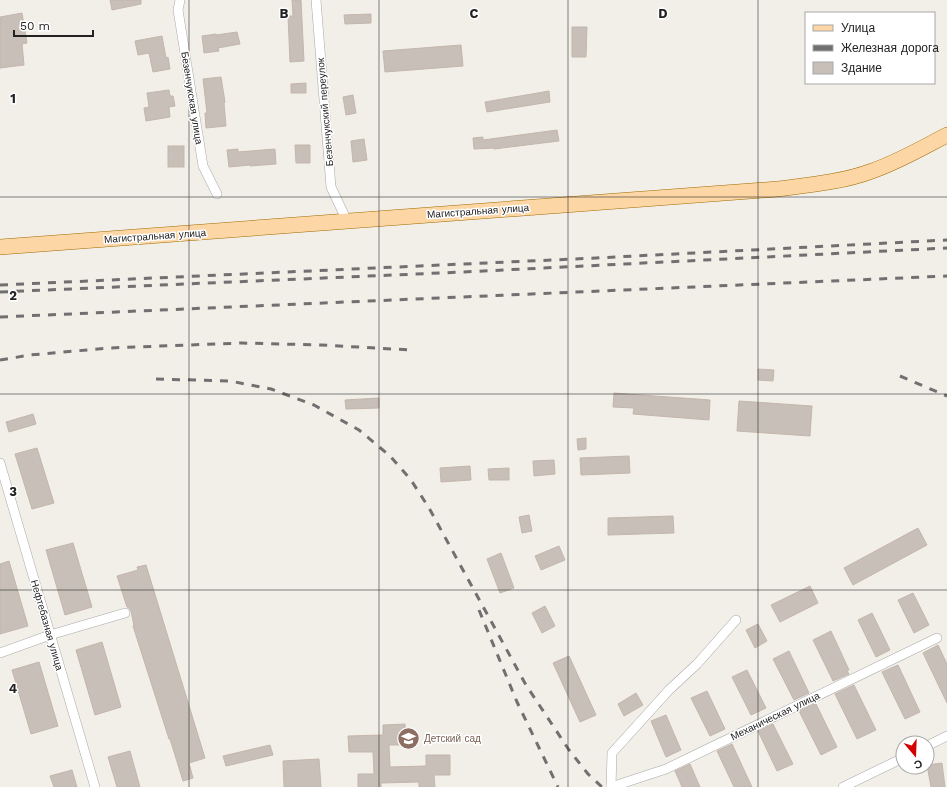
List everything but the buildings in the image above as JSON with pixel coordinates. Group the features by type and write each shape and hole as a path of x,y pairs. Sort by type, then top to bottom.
{"main road":[{"name":"Магистральная улица","path":"0,247 778,189 809,185 871,172 947,135"}],"street":[{"name":"Безенчукская улица","path":"180,0 178,10 203,166 217,194"},
{"name":"Безенчукский переулок","path":"316,0 331,188 347,221"},
{"name":"Нефтебазная улица","path":"0,463 95,787"},
{"path":"0,653 125,613"},
{"path":"611,787 612,753 669,690 697,664 736,620"},
{"name":"Механическая улица","path":"611,787 666,769 937,638"},
{"path":"935,742 947,736"},
{"path":"843,787 895,762"}],"railway":[{"path":"0,285 596,258 947,240"},
{"path":"0,292 463,272 947,248"},
{"path":"0,317 947,276"},
{"path":"0,360 30,355 109,348 242,343 321,345 411,350"},
{"path":"900,376 947,396"},
{"path":"156,379 230,381 271,389 314,405 359,430 390,456 411,480 429,508 526,685 569,750 588,774 602,787"},
{"path":"479,610 517,702 558,787"}],"place":[{"name":"Детский сад","path":"408,738"}]}
